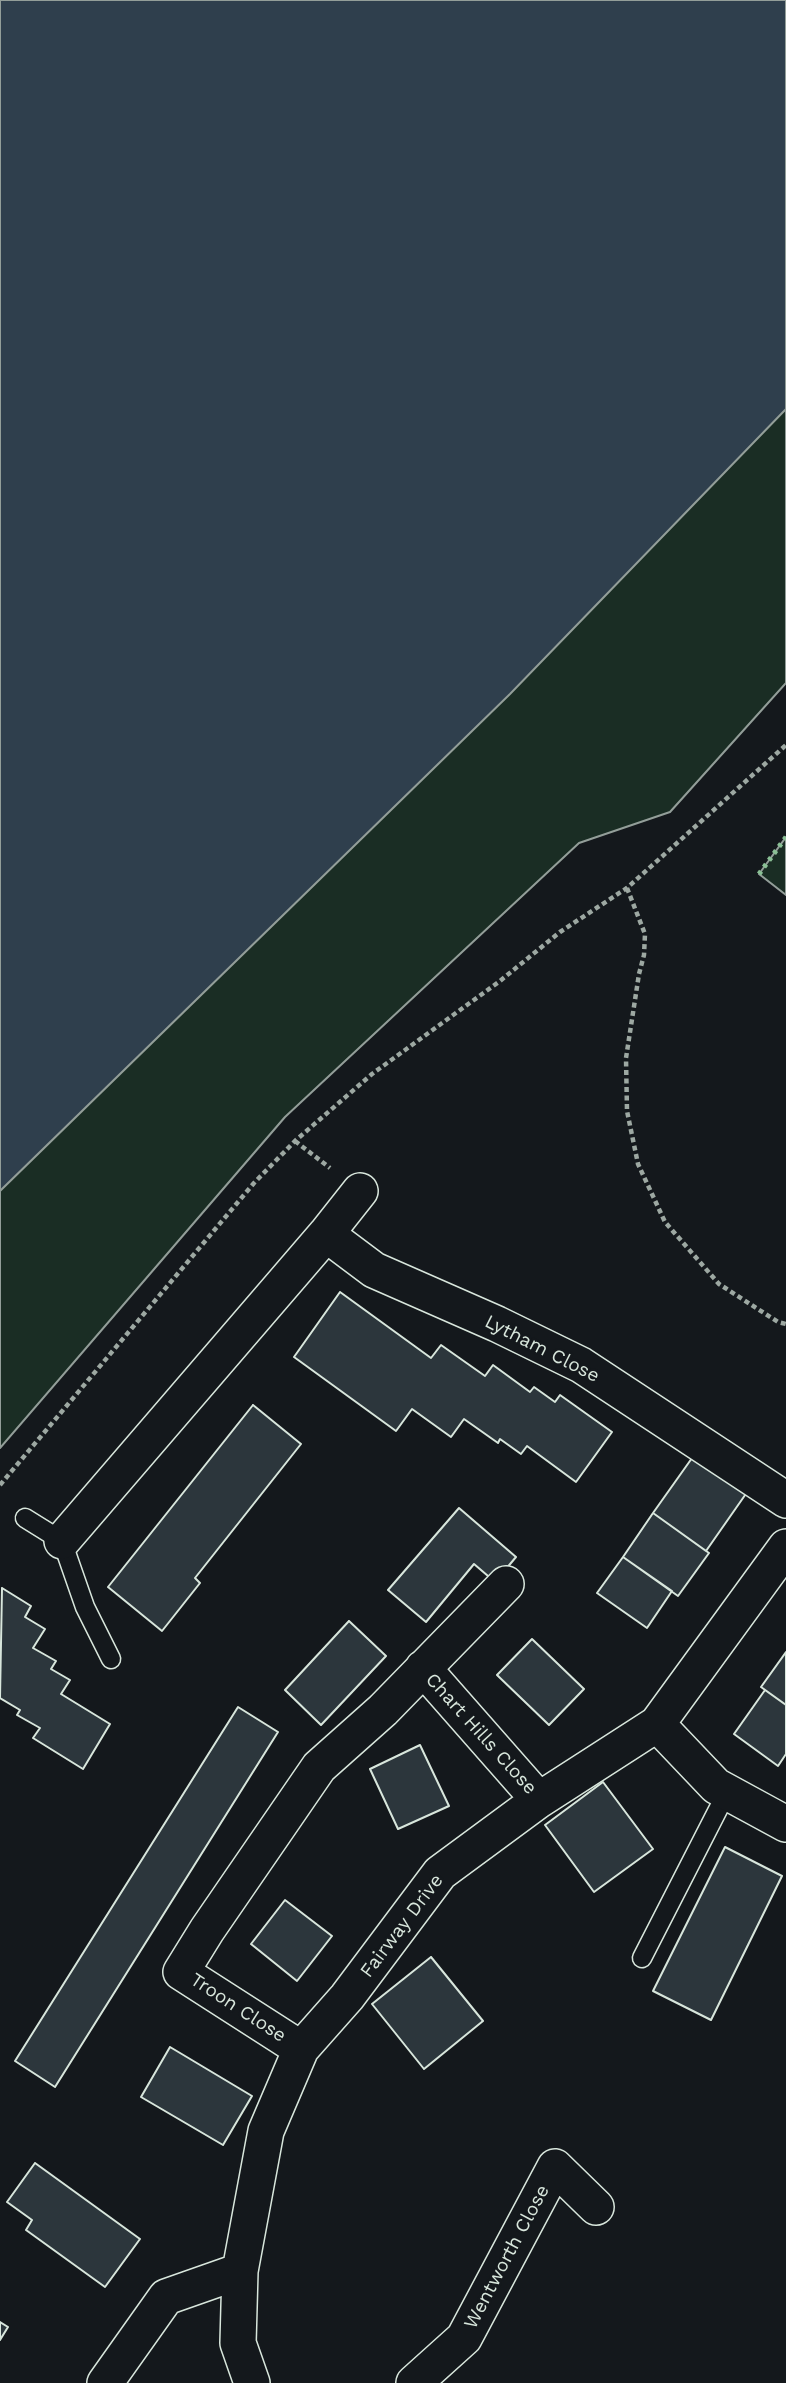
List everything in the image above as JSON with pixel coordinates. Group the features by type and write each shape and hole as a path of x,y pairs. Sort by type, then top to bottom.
{"street":[{"path":"62,1541 360,1191"},
{"name":"Lytham Close","path":"326,1234 374,1270 581,1365 786,1500"},
{"name":"Fairway Drive","path":"253,2383 238,2343 240,2270 266,2132 302,2049 347,1997 440,1873 539,1800 657,1724 786,1547"},
{"name":"Chart Hills Close","path":"207,1930 319,1767 383,1710 506,1584"},
{"name":"Chart Hills Close","path":"423,1668 539,1800"},
{"path":"657,1724 716,1786 786,1824"},
{"name":"Troon Close","path":"207,1930 181,1972 302,2049"},
{"name":"Wentworth Close","path":"415,2383 464,2338 555,2167 596,2207"},
{"path":"105,2383 166,2297 240,2270"}],"lane":[{"path":"25,1518 62,1541 85,1607 111,1659"},
{"path":"642,1958 727,1792"}],"path":[{"path":"0,1485 254,1183 295,1141 372,1074 500,981 560,932 627,888 786,745"},
{"path":"627,888 645,934 645,955 639,974 626,1058 627,1111 638,1164 665,1222 719,1284 778,1322 786,1324"},
{"path":"295,1141 360,1191"}],"green space":[{"path":"786,0 786,683 670,812 579,843 285,1117 0,1448 0,101"},
{"path":"786,837 786,895 759,874"}],"water":[{"path":"0,0 786,0 786,409 510,694 0,1191"}],"building":[{"path":"340,1292 431,1358 441,1345 485,1376 493,1365 530,1392 534,1387 555,1402 560,1395 612,1432 576,1482 527,1446 521,1454 500,1439 498,1443 464,1419 451,1437 412,1409 396,1431 294,1357"},
{"path":"253,1405 301,1444 195,1578 200,1583 162,1631 108,1587"},
{"path":"697,1451 750,1488 706,1551 653,1513"},
{"path":"459,1508 516,1557 495,1582 474,1564 426,1622 388,1590"},
{"path":"653,1513 709,1553 678,1596 623,1557"},
{"path":"623,1557 672,1591 647,1628 597,1593"},
{"path":"2,1588 31,1606 25,1617 45,1629 33,1648 56,1661 51,1669 70,1680 61,1694 110,1724 83,1769 33,1738 40,1728 17,1715 20,1710 0,1698"},
{"path":"349,1621 386,1656 321,1725 285,1690"},
{"path":"532,1639 584,1689 549,1725 497,1675"},
{"path":"786,1652 786,1705 761,1687"},
{"path":"765,1690 786,1705 786,1754 778,1766 734,1734"},
{"path":"238,1707 278,1732 55,2087 15,2061"},
{"path":"420,1745 449,1806 398,1829 370,1769"},
{"path":"603,1782 653,1849 594,1892 545,1825"},
{"path":"725,1847 782,1876 711,2020 653,1991"},
{"path":"285,1900 332,1936 297,1981 251,1944"},
{"path":"431,1957 483,2021 424,2069 372,2004"},
{"path":"170,2047 252,2096 223,2145 141,2097"},
{"path":"35,2163 140,2239 105,2287 26,2230 32,2220 7,2202"},
{"path":"0,2322 8,2327 0,2340"}],"hedge":[{"path":"759,874 786,837"}]}
